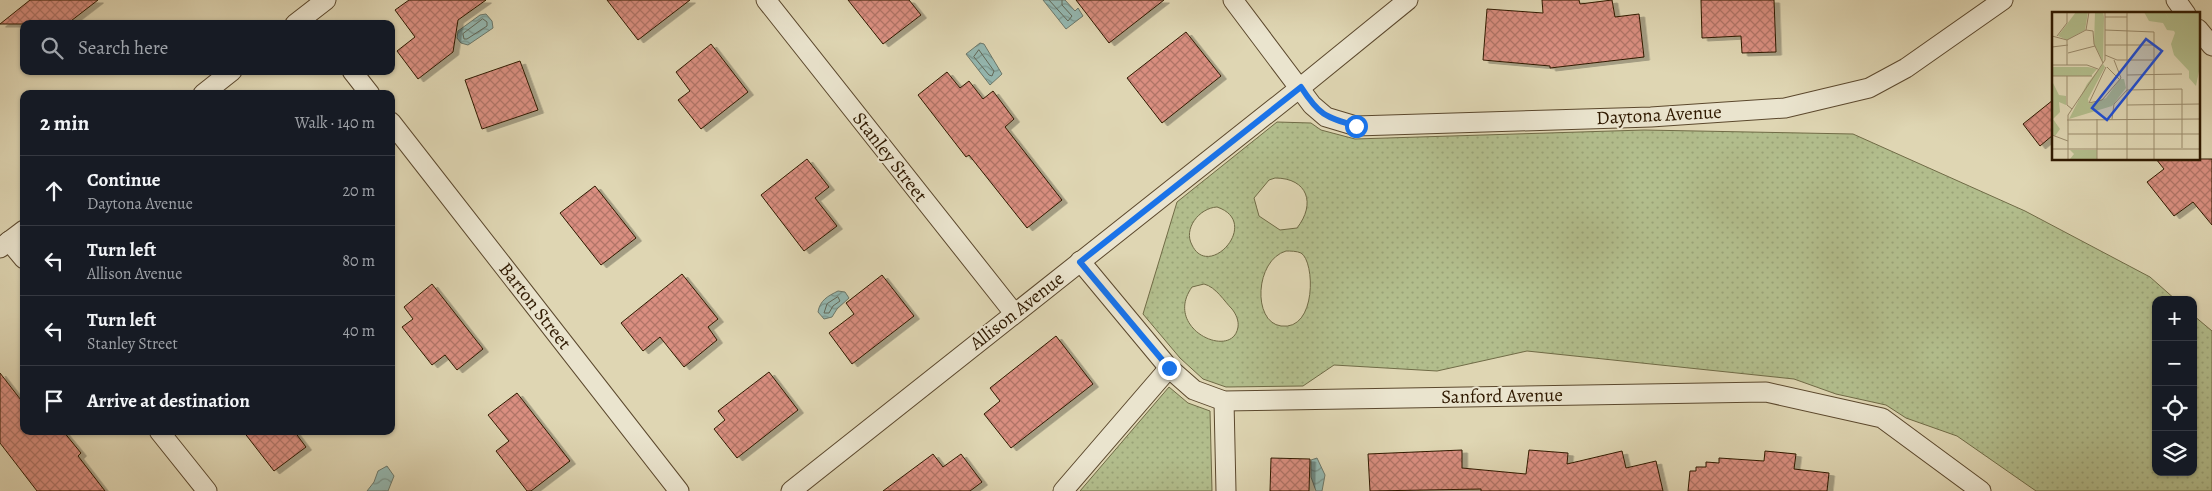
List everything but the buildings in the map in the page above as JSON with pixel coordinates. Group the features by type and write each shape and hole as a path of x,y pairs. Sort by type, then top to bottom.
{"street":[{"path":"307,20 326,0"},
{"name":"Stanley Street","path":"766,0 1014,313"},
{"name":"Daytona Avenue","path":"1233,0 1301,87 1312,105 1326,117 1356,126 1651,116 1785,108 1868,88 1906,68 2003,0"},
{"name":"Allison Avenue","path":"790,491 1301,87 1408,0"},
{"path":"2176,0 2185,12"},
{"path":"2200,31 2212,46"},
{"path":"208,90 227,75"},
{"path":"355,75 367,90"},
{"name":"Barton Street","path":"395,127 679,491"},
{"path":"11,240 20,253"},
{"path":"1064,491 1169,368 1080,262"},
{"name":"Sanford Avenue","path":"1169,368 1194,390 1224,401 1766,392 1882,418 1981,491"},
{"path":"1224,401 1226,491"},
{"path":"163,435 206,491"}],"green space":[{"path":"1277,122 1311,123 1321,130 1355,139 1644,130 1853,134 2025,211 2150,277 2171,296 2152,296 2152,476 2197,476 2197,318 2212,331 2212,491 2036,491 1957,436 1906,418 1886,405 1836,394 1794,379 1527,351 1437,371 1334,365 1303,386 1226,387 1203,379 1180,358 1143,314 1177,202","holes":["1275,178 1295,182 1306,194 1306,210 1297,228 1280,230 1259,216 1254,198 1269,180","1217,207 1230,214 1234,224 1233,235 1228,245 1219,253 1209,256 1200,254 1192,245 1190,239 1191,226 1194,220 1204,211","1286,251 1299,252 1306,259 1309,268 1310,294 1307,307 1301,318 1293,325 1281,326 1272,322 1265,314 1261,290 1268,266 1276,257","1204,284 1216,291 1235,313 1238,327 1233,337 1224,341 1213,340 1202,336 1192,327 1186,316 1185,302 1192,287"]},
{"path":"1169,387 1188,403 1210,411 1212,491 1080,491"}],"water":[{"path":"1043,0 1065,0 1075,11 1078,8 1083,16 1066,29"},
{"path":"486,14 492,21 493,28 468,45 461,43 457,38 458,31 480,15"},
{"path":"980,43 984,44 1002,74 990,85 966,54"},
{"path":"838,291 845,292 849,298 837,309 832,317 824,319 818,312 821,304"},
{"path":"1317,458 1325,475 1322,491 1316,491 1311,477 1311,460"},
{"path":"387,466 394,476 388,491 367,491 374,482 378,471"}],"route":[{"path":"1169,368 1080,262 1301,87 1312,105 1326,117 1356,126"}]}
